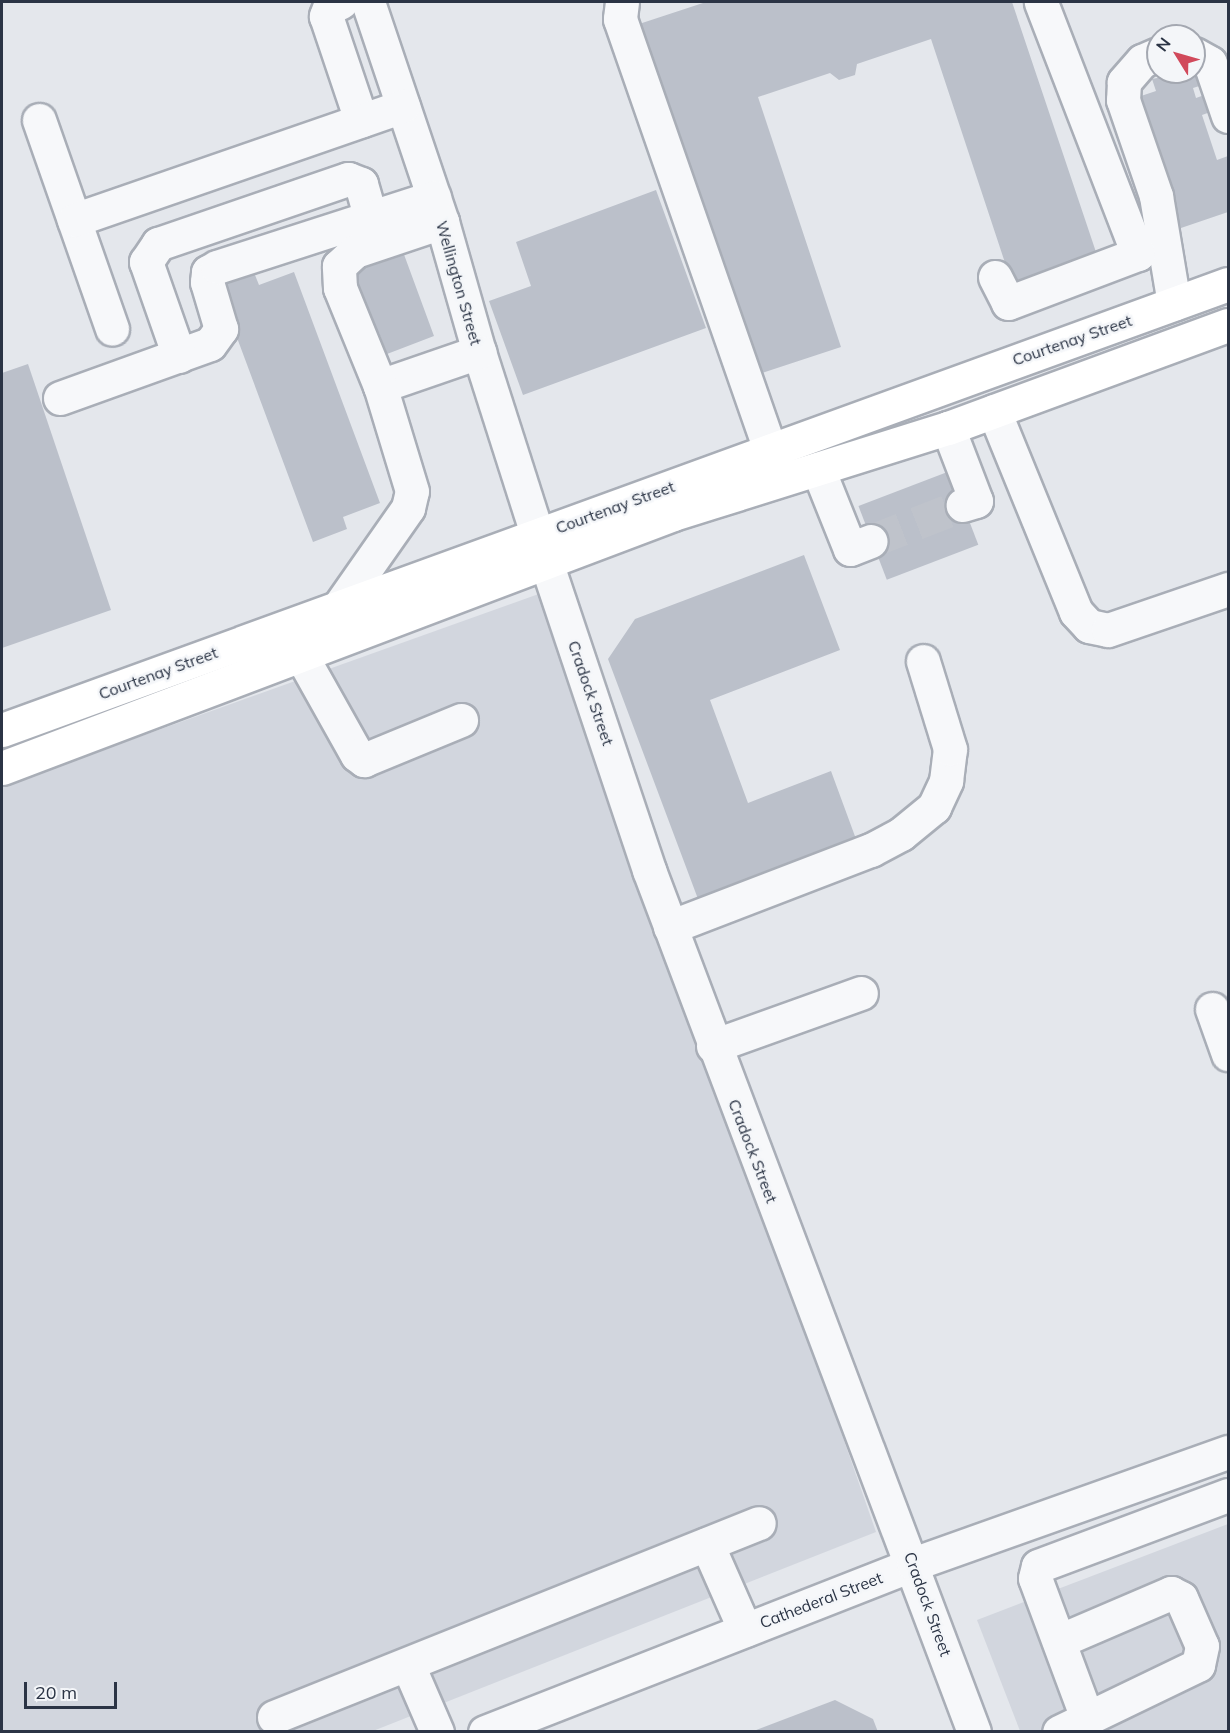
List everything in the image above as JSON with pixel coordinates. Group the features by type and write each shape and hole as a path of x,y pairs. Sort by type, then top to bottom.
{"highway":[{"name":"Courtenay Street","path":"2,768 302,657 770,450 1228,284"},
{"name":"Courtenay Street","path":"2,730 338,608 673,514 948,428 1228,325"}],"street":[{"path":"341,2 329,8 326,16 361,120"},
{"name":"Wellington Street","path":"368,2 438,209 479,352 543,550"},
{"path":"622,2 620,19 740,373 770,450"},
{"path":"995,277 1008,303 1138,254 1041,2"},
{"path":"1146,60 1124,82 1123,100 1156,196 1174,304"},
{"path":"1206,61 1210,63 1228,116"},
{"path":"74,220 403,106"},
{"path":"39,120 112,329"},
{"path":"179,356 146,262 158,244 348,179 361,184 371,218"},
{"path":"60,398 179,356 218,338 221,328 207,282 208,272 371,218 438,209"},
{"path":"338,608 412,499 380,386 340,288 339,266 355,251 438,209"},
{"path":"380,386 479,352"},
{"path":"994,411 1076,612 1089,626 1108,630 1228,589"},
{"path":"948,428 976,501 963,505"},
{"path":"818,469 850,549 871,541"},
{"name":"Cradock Street","path":"543,550 670,927 713,1046 913,1564 974,1731"},
{"path":"302,657 357,755 364,760 461,720"},
{"path":"670,927 871,850 901,834 933,807 946,781 950,749 924,661"},
{"path":"713,1046 861,993"},
{"path":"1212,1009 1228,1054"},
{"name":"Cathederal Street","path":"490,1730 913,1564 1228,1452"},
{"path":"1059,1641 1171,1593 1181,1598 1202,1646 1198,1665 1073,1725 1059,1641 1035,1578 1038,1566 1228,1495"},
{"path":"274,1718 759,1523"},
{"path":"707,1544 745,1630"},
{"path":"408,1665 437,1731"}],"shaded area":[{"path":"547,591 876,1532 373,1731 2,1731 2,786"},
{"path":"1228,1524 1228,1731 1020,1731 977,1620"}],"building":[{"path":"706,2 1012,2 1098,258 1013,287 931,39 857,64 855,75 839,80 830,73 758,97 841,347 753,376 636,25"},
{"path":"1206,68 1212,82 1206,84"},
{"path":"1154,84 1206,84 1193,88 1196,98 1213,92 1219,109 1202,115 1217,160 1228,156 1228,212 1181,228 1138,97 1156,91"},
{"path":"656,190 706,328 523,395 489,301 531,286 516,242"},
{"path":"402,249 434,336 387,354 379,333 374,334 349,269"},
{"path":"253,270 259,285 294,272 380,503 343,517 347,529 313,542 217,284"},
{"path":"28,364 111,610 2,648 2,373"},
{"path":"950,471 978,545 887,580 859,506"},
{"path":"804,555 840,650 710,700 748,803 831,771 856,839 698,899 608,659 635,619"},
{"path":"835,1700 873,1719 878,1732 751,1732"}],"tunnel":[{"path":"871,541 963,505"}]}
